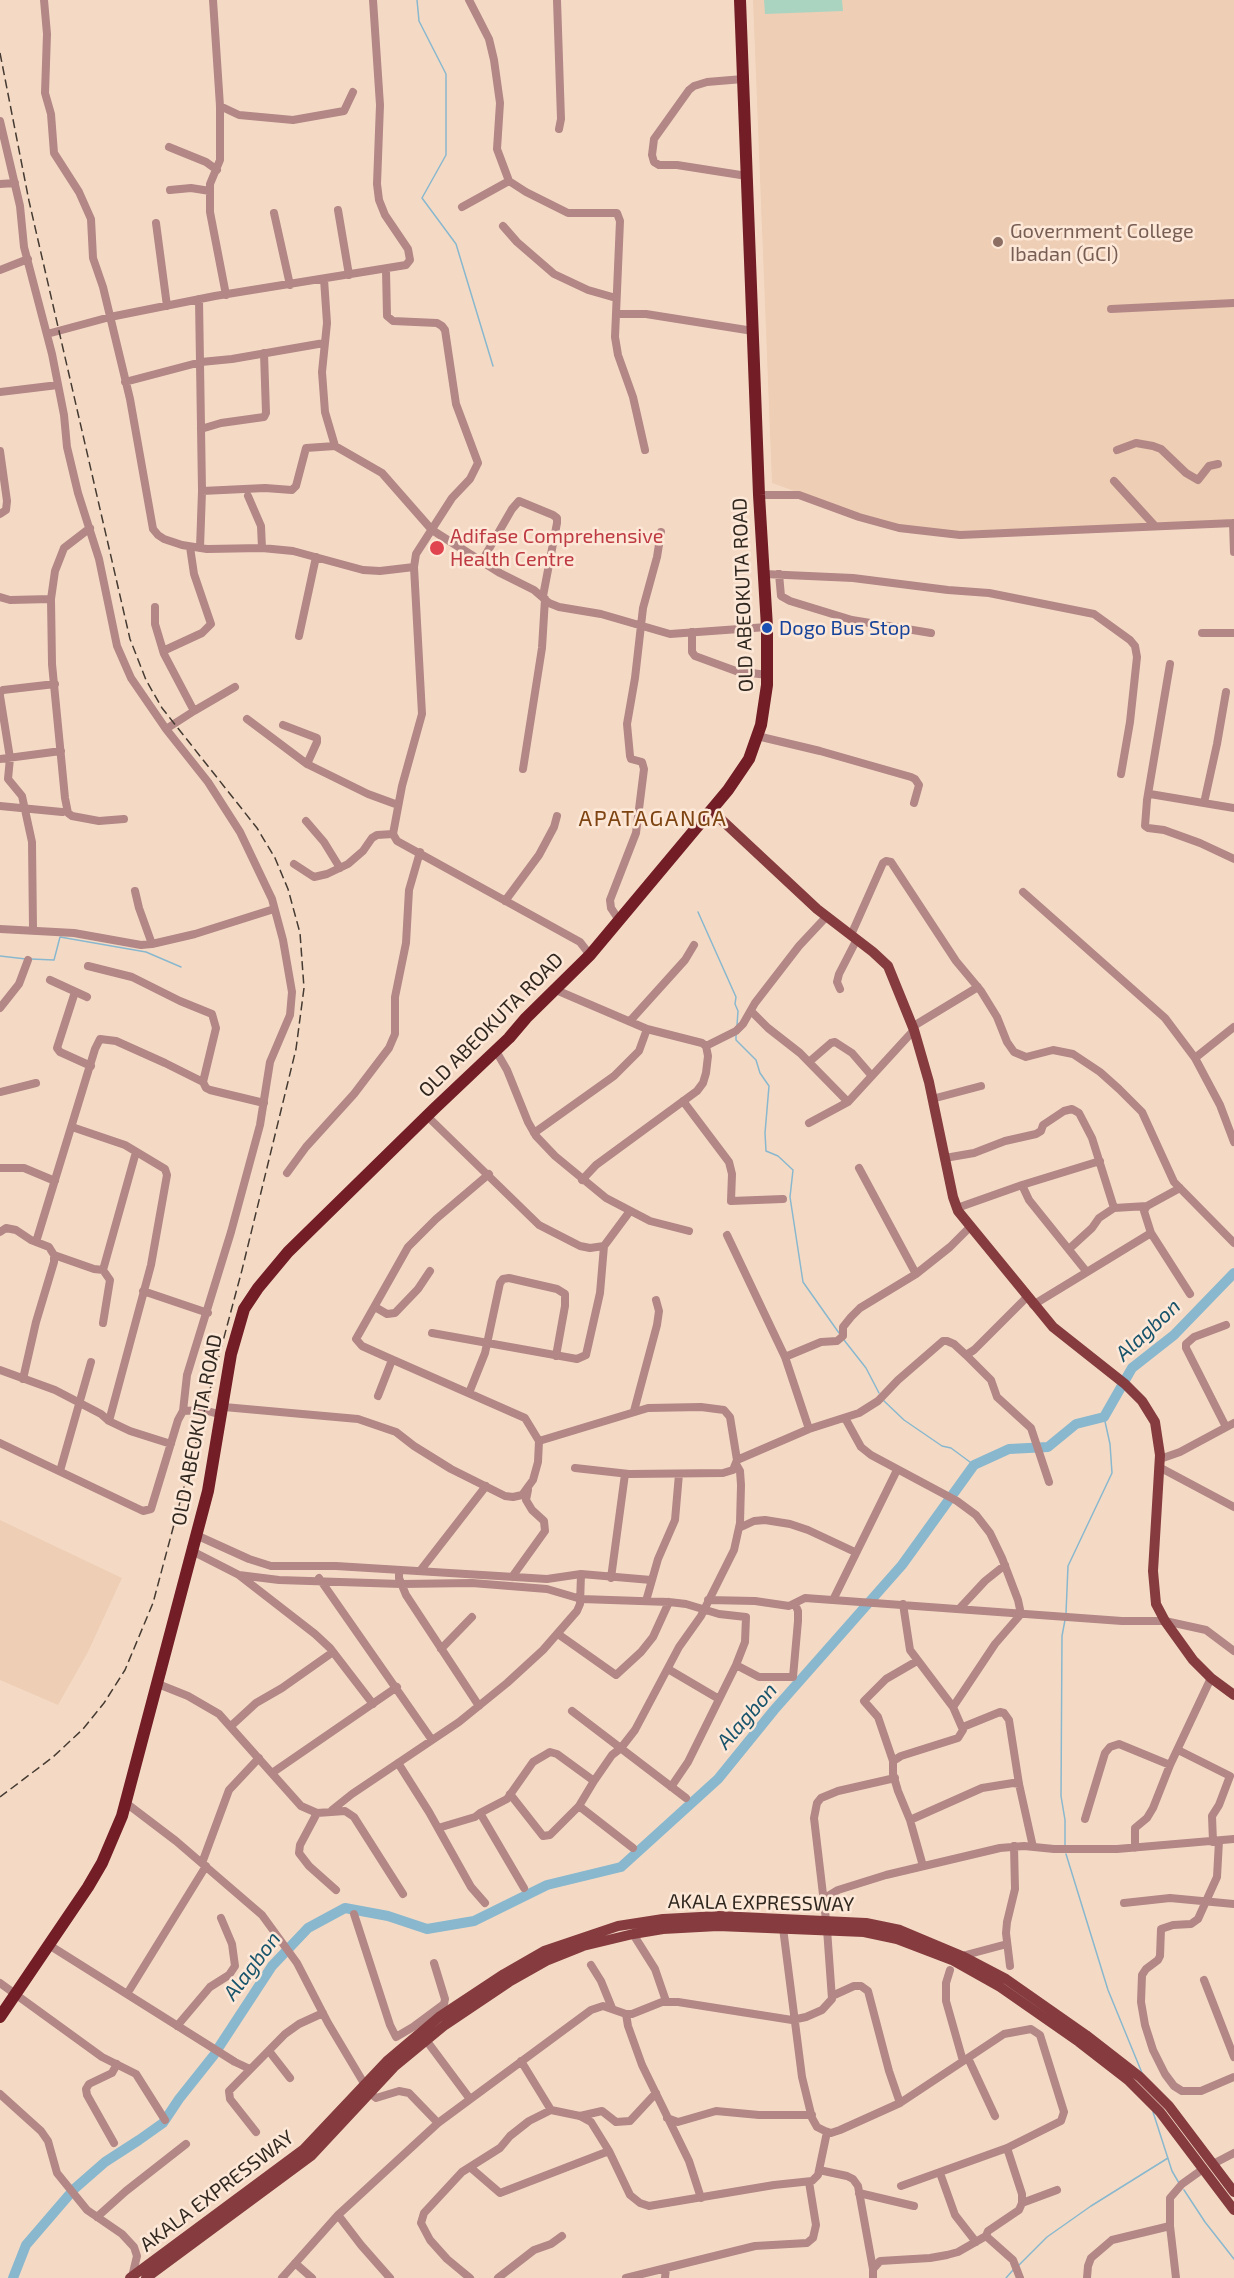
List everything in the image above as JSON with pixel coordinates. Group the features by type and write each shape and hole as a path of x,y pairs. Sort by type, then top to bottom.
{"highway":[{"name":"OLD ABEOKUTA ROAD","path":"0,2017 102,1863 126,1803 213,1470 231,1354 244,1309 288,1252 496,1051 590,955 713,808 749,759 765,706 767,627 759,495 740,0"}],"main road":[{"path":"713,808 816,909 888,966 913,1028 932,1098 957,1208 970,1227 1053,1327 1142,1401 1155,1422 1159,1463 1153,1571 1156,1604 1165,1621 1193,1660 1211,1678 1234,1695"},
{"name":"AKALA EXPRESSWAY","path":"131,2278 304,2150 367,2089 506,1978 544,1951 618,1926 663,1919 719,1916 826,1925 897,1939 952,1960 1000,1988 1147,2092"},
{"name":"AKALA EXPRESSWAY","path":"154,2276 311,2156 402,2048 439,2017 506,1978 548,1959 583,1947 663,1929 718,1926 783,1928 866,1923 900,1930 962,1956 1015,1985 1086,2035 1140,2077 1147,2092 1208,2166 1234,2192"},
{"name":"AKALA EXPRESSWAY","path":"1208,2166 1234,2210"}],"street":[{"path":"44,0 47,34 45,93 51,114 54,153 79,192 91,219 91,249 125,382 148,492 153,529 164,538 190,547 231,550 262,548 316,556 363,570 380,571 414,567"},
{"path":"213,0 220,106 220,160 212,177 210,212 226,295"},
{"path":"47,334 110,317 199,299 406,265 410,260 404,240 385,215 379,200 377,184 380,105 373,0"},
{"path":"469,0 489,39 494,60 501,103 497,149 508,181 568,213 617,213 620,221 615,337 618,355 633,397 645,450"},
{"path":"557,0 561,119 559,129"},
{"path":"743,79 707,82 689,90 654,140 652,155 654,162 659,165 676,165 747,176"},
{"path":"220,106 246,116 293,120 344,111 353,92"},
{"path":"0,121 20,206 24,247 58,385 78,493 107,591 117,645 131,678 166,729 208,782 240,832 261,875 274,909 283,940 292,992 290,1015 270,1062 260,1125 208,1312 187,1375 183,1411 178,1420 151,1509 143,1511 0,1443"},
{"path":"169,147 206,162 217,170"},
{"path":"462,207 508,181"},
{"path":"0,184 15,183"},
{"path":"170,190 191,188 210,190"},
{"path":"338,210 349,275"},
{"path":"274,213 290,285"},
{"path":"156,223 167,306"},
{"path":"503,226 517,242 554,274 588,290 616,298"},
{"path":"0,270 28,259"},
{"path":"386,270 387,316 393,321 437,323 445,330 456,404 478,463 470,479 452,498 416,554 414,567 422,714 398,805 393,834 398,841 580,942 590,955"},
{"path":"324,279 327,323 322,372 327,426 335,446"},
{"path":"199,299 202,491 200,548"},
{"path":"1111,309 1234,303"},
{"path":"616,314 646,314 753,331"},
{"path":"125,382 201,362 324,343"},
{"path":"201,429 221,423 264,417 266,413 264,353"},
{"path":"0,392 58,385"},
{"path":"1118,450 1136,443 1153,446 1161,449 1198,480 1209,466 1218,464"},
{"path":"202,491 294,489 306,448 335,446 382,474 432,530 560,607 601,614 670,634 767,627"},
{"path":"0,451 8,501 6,510 0,514"},
{"path":"1114,481 1155,526"},
{"path":"759,495 799,495 859,517 899,528 960,535 1233,523 1234,552"},
{"path":"248,496 261,526 262,548"},
{"path":"482,561 519,501 557,518 544,597 542,648 523,770"},
{"path":"90,528 64,548 55,571 51,599 55,684 68,813 72,816 99,821 124,819"},
{"path":"619,920 610,908 610,900 634,840 642,792 642,762 631,759 627,724 645,600 657,557 661,532"},
{"path":"163,651 202,633 211,624 194,574 190,547"},
{"path":"299,636 316,556"},
{"path":"764,574 871,580 989,593 1094,614 1130,640 1135,646 1137,657 1130,722 1121,774"},
{"path":"778,574 781,596 790,601 852,620 931,633"},
{"path":"0,597 10,600 51,599"},
{"path":"155,607 155,624 163,651 194,711"},
{"path":"692,632 692,652 695,656 736,671 767,675"},
{"path":"1202,633 1234,633"},
{"path":"1170,664 1145,826 1200,843 1234,859"},
{"path":"33,929 32,842 21,794 8,779 10,758 0,695 3,690 55,684"},
{"path":"166,729 235,687"},
{"path":"1203,803 1226,692"},
{"path":"247,719 307,764 368,794 398,805"},
{"path":"283,725 317,738 307,764"},
{"path":"757,736 911,777 919,785 914,803"},
{"path":"0,759 61,751"},
{"path":"1150,794 1234,808"},
{"path":"0,806 62,812"},
{"path":"506,901 539,855 554,827 557,816"},
{"path":"306,821 324,842 340,868"},
{"path":"294,864 314,877 348,864 377,835 393,834"},
{"path":"287,1173 306,1147 354,1094 389,1048 395,1034 395,997 406,943 410,890 420,852"},
{"path":"840,989 837,982 839,974 883,863 891,862 956,961 978,987 997,1017 1007,1042 1014,1052 1026,1057 1053,1050 1073,1054 1100,1072 1136,1104 1158,1144 1174,1182 1234,1243"},
{"path":"135,891 152,944"},
{"path":"1023,892 1165,1018 1195,1058 1220,1104 1234,1142"},
{"path":"0,929 74,933 141,945 195,934 274,909"},
{"path":"706,1046 735,1031 743,1024 799,946 826,915"},
{"path":"630,1021 685,960 694,945"},
{"path":"0,1008 19,984 28,960"},
{"path":"88,966 132,977 212,1014 216,1028 203,1082"},
{"path":"50,980 87,997"},
{"path":"809,1124 848,1102 913,1028 978,987"},
{"path":"556,990 647,1029 702,1042 706,1046 708,1056 703,1083 683,1101 596,1165 582,1180"},
{"path":"75,992 57,1048 60,1052 91,1066"},
{"path":"751,1011 809,1062 848,1102"},
{"path":"1195,1058 1234,1027"},
{"path":"534,1133 614,1076 639,1051 647,1029"},
{"path":"36,1242 99,1040 102,1038 116,1041 203,1082 210,1090 264,1103"},
{"path":"809,1062 835,1042 852,1053 871,1075"},
{"path":"496,1051 534,1133 582,1180 606,1198 650,1221 689,1231"},
{"path":"0,1092 36,1083"},
{"path":"932,1098 981,1086"},
{"path":"683,1101 726,1156 732,1168 731,1201 783,1199"},
{"path":"945,1158 974,1153 1005,1141 1036,1134 1041,1131 1043,1125 1064,1111 1072,1109 1079,1113 1100,1161 1114,1208"},
{"path":"427,1116 539,1225 580,1246 590,1248 604,1246"},
{"path":"72,1127 125,1145 165,1169 167,1175 151,1265 109,1421"},
{"path":"103,1270 136,1152"},
{"path":"957,1208 1100,1161"},
{"path":"0,1168 24,1168 55,1181"},
{"path":"859,1168 916,1274"},
{"path":"489,1174 436,1219 408,1247 356,1339 362,1346 525,1418 539,1441 538,1462 526,1500 532,1510 544,1521 545,1531 512,1577"},
{"path":"1022,1185 1029,1200 1086,1271"},
{"path":"1070,1249 1099,1218 1114,1208 1147,1206 1180,1188"},
{"path":"1147,1206 1144,1211 1151,1233 1190,1294"},
{"path":"432,1333 577,1359 588,1353 600,1293 604,1246 630,1211"},
{"path":"785,1357 821,1342 837,1341 843,1336 843,1327 860,1308 916,1274 950,1247 970,1227"},
{"path":"0,1232 9,1228 49,1246 54,1255 23,1379"},
{"path":"966,1355 1030,1301 1151,1233"},
{"path":"727,1234 785,1357 809,1429"},
{"path":"54,1255 103,1270 110,1280 103,1323"},
{"path":"375,1307 387,1314 395,1314 418,1289 430,1271"},
{"path":"469,1393 487,1343 500,1283 503,1279 509,1278 557,1289 566,1294 566,1306 556,1356"},
{"path":"143,1291 208,1312"},
{"path":"634,1411 657,1325 659,1311 656,1300"},
{"path":"1159,1463 1232,1425 1186,1348 1186,1344 1194,1337 1226,1325"},
{"path":"575,1468 625,1474 723,1473 733,1470 737,1462 809,1429 860,1413 878,1401 943,1341 954,1344 966,1355 991,1380 996,1397 1031,1428 1049,1482"},
{"path":"378,1396 392,1359"},
{"path":"60,1471 91,1362"},
{"path":"0,1370 56,1390 130,1431 171,1444"},
{"path":"510,1794 543,1836 550,1835 556,1830 579,1806 612,1755 621,1748 648,1709 679,1647 704,1610 734,1550 739,1528 740,1471 730,1417 724,1410 670,1406 634,1411 539,1441"},
{"path":"183,1411 204,1410 358,1419 396,1432 429,1456 510,1497 522,1495 528,1490"},
{"path":"845,1418 861,1447 871,1455 957,1501 976,1515 990,1533 1005,1565 1021,1614"},
{"path":"1159,1463 1234,1507"},
{"path":"833,1600 897,1470"},
{"path":"610,1578 625,1474"},
{"path":"646,1601 651,1581 675,1520 679,1474"},
{"path":"420,1571 486,1486"},
{"path":"739,1528 754,1521 765,1520 790,1524 855,1552"},
{"path":"196,1535 261,1564 547,1579 581,1574 651,1581"},
{"path":"192,1551 239,1575 315,1634 333,1652 373,1704"},
{"path":"959,1609 985,1581 1005,1565"},
{"path":"313,1567 432,1740"},
{"path":"399,1570 401,1584 479,1706"},
{"path":"332,1810 479,1706 507,1683 558,1634 577,1611 581,1599 579,1591 581,1574"},
{"path":"239,1575 279,1581 472,1583 547,1589 581,1599 669,1602 686,1604 719,1614 747,1617 745,1642 736,1665 688,1762 671,1787"},
{"path":"547,1579 547,1589"},
{"path":"708,1600 755,1601 789,1606 806,1598 1122,1621 1165,1621 1206,1630 1234,1651"},
{"path":"719,1614 720,1600"},
{"path":"558,1634 616,1675 653,1637 669,1602"},
{"path":"736,1665 759,1677 793,1677 798,1621 795,1604"},
{"path":"893,1761 901,1756 958,1738 962,1735 963,1727 953,1707 910,1650 903,1604"},
{"path":"953,1707 995,1644 1021,1614"},
{"path":"441,1649 472,1617"},
{"path":"231,1726 256,1703 333,1652"},
{"path":"917,1661 886,1679 864,1701 878,1716 893,1761 894,1778 910,1820 923,1866"},
{"path":"668,1669 720,1699"},
{"path":"1135,1848 1135,1828 1147,1818 1153,1808 1170,1765 1211,1678"},
{"path":"158,1684 219,1714 286,1792 301,1806 317,1813 332,1810 345,1811 354,1817 404,1894"},
{"path":"272,1773 397,1688"},
{"path":"572,1711 686,1798"},
{"path":"963,1727 996,1713 1004,1713 1006,1716 1010,1723 1019,1784 1033,1847"},
{"path":"1085,1819 1105,1753 1110,1747 1119,1744 1170,1765"},
{"path":"1178,1750 1230,1776 1219,1805 1212,1816 1216,1841 1217,1877 1196,1922 1161,1929 1160,1956 1142,1975 1141,2001 1145,2025 1153,2049 1166,2074 1174,2086 1182,2091 1201,2091 1234,2077"},
{"path":"438,1828 475,1817 507,1798 533,1762 550,1752 557,1754 594,1781"},
{"path":"127,1994 204,1865 229,1790 259,1758"},
{"path":"398,1763 471,1887 485,1903"},
{"path":"282,2278 338,2215 438,2123 591,2010 603,2006 626,2014 666,2001 722,2008 776,2019 794,2019 822,2010 832,1996 825,1898 814,1818 817,1803 821,1798 838,1791 894,1778"},
{"path":"910,1820 982,1788 1019,1784"},
{"path":"126,1803 204,1865 261,1915 287,1950 367,2089 376,2098 399,2091 409,2093 438,2123"},
{"path":"579,1806 633,1848"},
{"path":"317,1813 300,1845 299,1853 309,1866 336,1890"},
{"path":"480,1813 524,1887"},
{"path":"825,1898 838,1890 923,1866 1000,1848 1014,1846 1054,1849 1135,1848 1234,1839"},
{"path":"1010,1966 1006,1922 1015,1889 1014,1846"},
{"path":"1124,1903 1170,1898 1234,1904"},
{"path":"354,1914 390,2025 402,2048"},
{"path":"177,2026 210,1987 229,1975 235,1966 232,1944 221,1918"},
{"path":"783,1928 802,2077 817,2127 827,2132 840,2130 900,2103 1004,2034 1027,2029 1035,2030 1040,2035 1064,2117 1055,2125 1007,2148 901,2186"},
{"path":"633,1934 655,1969 666,2001"},
{"path":"962,1956 1007,1944"},
{"path":"49,1945 250,2069"},
{"path":"396,2037 444,2004 445,1999 434,1963"},
{"path":"591,1965 601,1981 612,2008"},
{"path":"950,1970 946,1983 945,2001 965,2060 995,2116"},
{"path":"1204,1980 1234,2057"},
{"path":"0,1983 102,2057 139,2076 165,2120"},
{"path":"832,1996 854,1986 868,1990 889,2071 900,2103"},
{"path":"256,2132 228,2094 289,2030 322,2013"},
{"path":"626,2014 642,2065 689,2161 701,2198"},
{"path":"426,2040 470,2099"},
{"path":"270,2051 290,2078"},
{"path":"521,2061 551,2110"},
{"path":"114,2143 87,2095 86,2089 89,2084 112,2073 117,2064"},
{"path":"580,2116 602,2111 616,2122 630,2121 656,2093"},
{"path":"0,2094 48,2141 57,2173 87,2210 122,2234 134,2247 137,2256 131,2278"},
{"path":"470,2278 430,2240 421,2223 424,2213 456,2178 500,2148 510,2136 529,2121 551,2110 580,2116 591,2122 609,2151 630,2194 644,2206 662,2205 774,2185 809,2182 818,2175 827,2132"},
{"path":"667,2118 678,2122 716,2111 759,2115 812,2115"},
{"path":"97,2217 126,2191 186,2145"},
{"path":"873,2273 880,2261 947,2255 986,2236 988,2231 1019,2210 1022,2194 1007,2148"},
{"path":"471,2168 500,2193 609,2151"},
{"path":"1176,2278 1170,2226 1170,2198 1180,2186 1208,2166 1234,2153"},
{"path":"819,2170 853,2179 859,2193 873,2273"},
{"path":"940,2173 955,2215 976,2242"},
{"path":"626,2278 756,2246 807,2243 813,2238 816,2225 809,2182"},
{"path":"1022,2203 1057,2190"},
{"path":"859,2193 914,2205"},
{"path":"338,2215 361,2246 390,2278"},
{"path":"1087,2278 1091,2258 1112,2240 1170,2226"},
{"path":"498,2278 534,2250 551,2244 562,2236"},
{"path":"986,2236 1012,2260 1020,2278"},
{"path":"295,2263 312,2278"},
{"path":"665,2278 666,2268"}],"shaded area":[{"name":"Government College Ibadan (GCI)","path":"753,0 1234,0 1234,520 938,532 875,520 772,483"},
{"path":"0,1520 122,1578 88,1652 58,1705 0,1680"}],"green space":[{"path":"764,0 842,0 843,11 765,14"}],"waterway":[{"path":"417,0 419,21 446,74 446,155 422,198 456,244 493,366"},
{"path":"698,912 736,997 737,1025"},
{"path":"31,959 54,960 60,937 146,952 181,967"},
{"path":"0,956 26,959"},
{"path":"736,1035 736,1040 756,1060 760,1073 769,1086 765,1133 766,1151 778,1156 793,1170 790,1197 803,1282 839,1333"},
{"name":"Alagbon","path":"219,2047 272,1966 308,1928 345,1908 388,1916 427,1929 474,1921 547,1885 621,1867 718,1779 774,1710 902,1565 974,1465 1009,1449 1048,1447 1076,1424 1104,1417 1132,1368 1174,1335 1234,1273"},
{"path":"844,1340 866,1368 879,1393"},
{"path":"883,1400 904,1420 942,1446 951,1448 974,1465"},
{"path":"1066,1613 1068,1566 1112,1473 1110,1444 1104,1417"},
{"path":"1065,1620 1062,1636 1061,1796 1065,1820 1065,1846"},
{"path":"1066,1854 1108,1990 1142,2073"},
{"name":"Alagbon","path":"73,2190 105,2162 163,2123 214,2055"},
{"path":"1153,2112 1172,2171 1179,2183"},
{"path":"1019,2265 1047,2237 1091,2206 1168,2158"},
{"path":"1184,2190 1234,2259"},
{"name":"Alagbon","path":"13,2278 26,2245 69,2195"},
{"path":"1006,2278 1013,2270"}],"railway":[{"path":"0,53 29,201 130,639 146,680 162,708 257,828 275,858 288,889 300,933 304,988 296,1049 242,1270 153,1603 125,1670 104,1703 83,1729 53,1757 0,1797"}],"place":[{"name":"Government College Ibadan (GCI)","path":"998,242"},
{"name":"Adifase Comprehensive Health Centre","path":"437,548"},
{"name":"Dogo Bus Stop","path":"767,628"}],"district":[{"name":"APATAGANGA","path":"653,819"}]}
